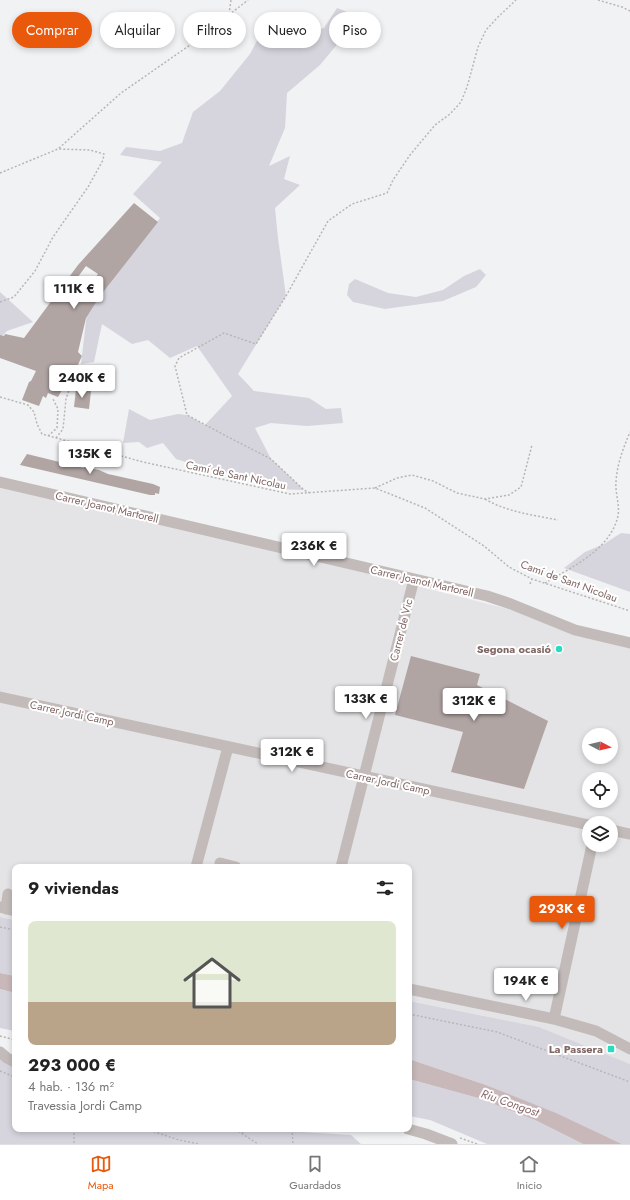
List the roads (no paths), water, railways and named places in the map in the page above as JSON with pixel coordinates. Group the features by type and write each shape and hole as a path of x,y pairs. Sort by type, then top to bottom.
{"street":[{"name":"Carrer Joanot Martorell","path":"0,482 487,596 511,604 574,630 630,643"},
{"name":"Carrer de Vic","path":"342,864 414,579"},
{"name":"Carrer Jordi Camp","path":"0,697 582,824"},
{"path":"197,864 228,747"},
{"path":"618,831 630,834"},
{"path":"554,1019 590,852"},
{"path":"220,863 224,864"},
{"path":"7,909 8,894"},
{"path":"412,990 554,1019 596,1031 630,1048"},
{"path":"0,1052 12,1060"},
{"path":"412,1130 452,1144"}],"water":[{"path":"0,973 12,975 12,992 0,989"},
{"name":"Riu Congost","path":"412,1060 486,1085 556,1113 622,1144 583,1144 535,1120 478,1098 412,1080"}],"place":[{"name":"Segona ocasió","path":"559,649"},
{"name":"La Passera","path":"611,1049"}]}
